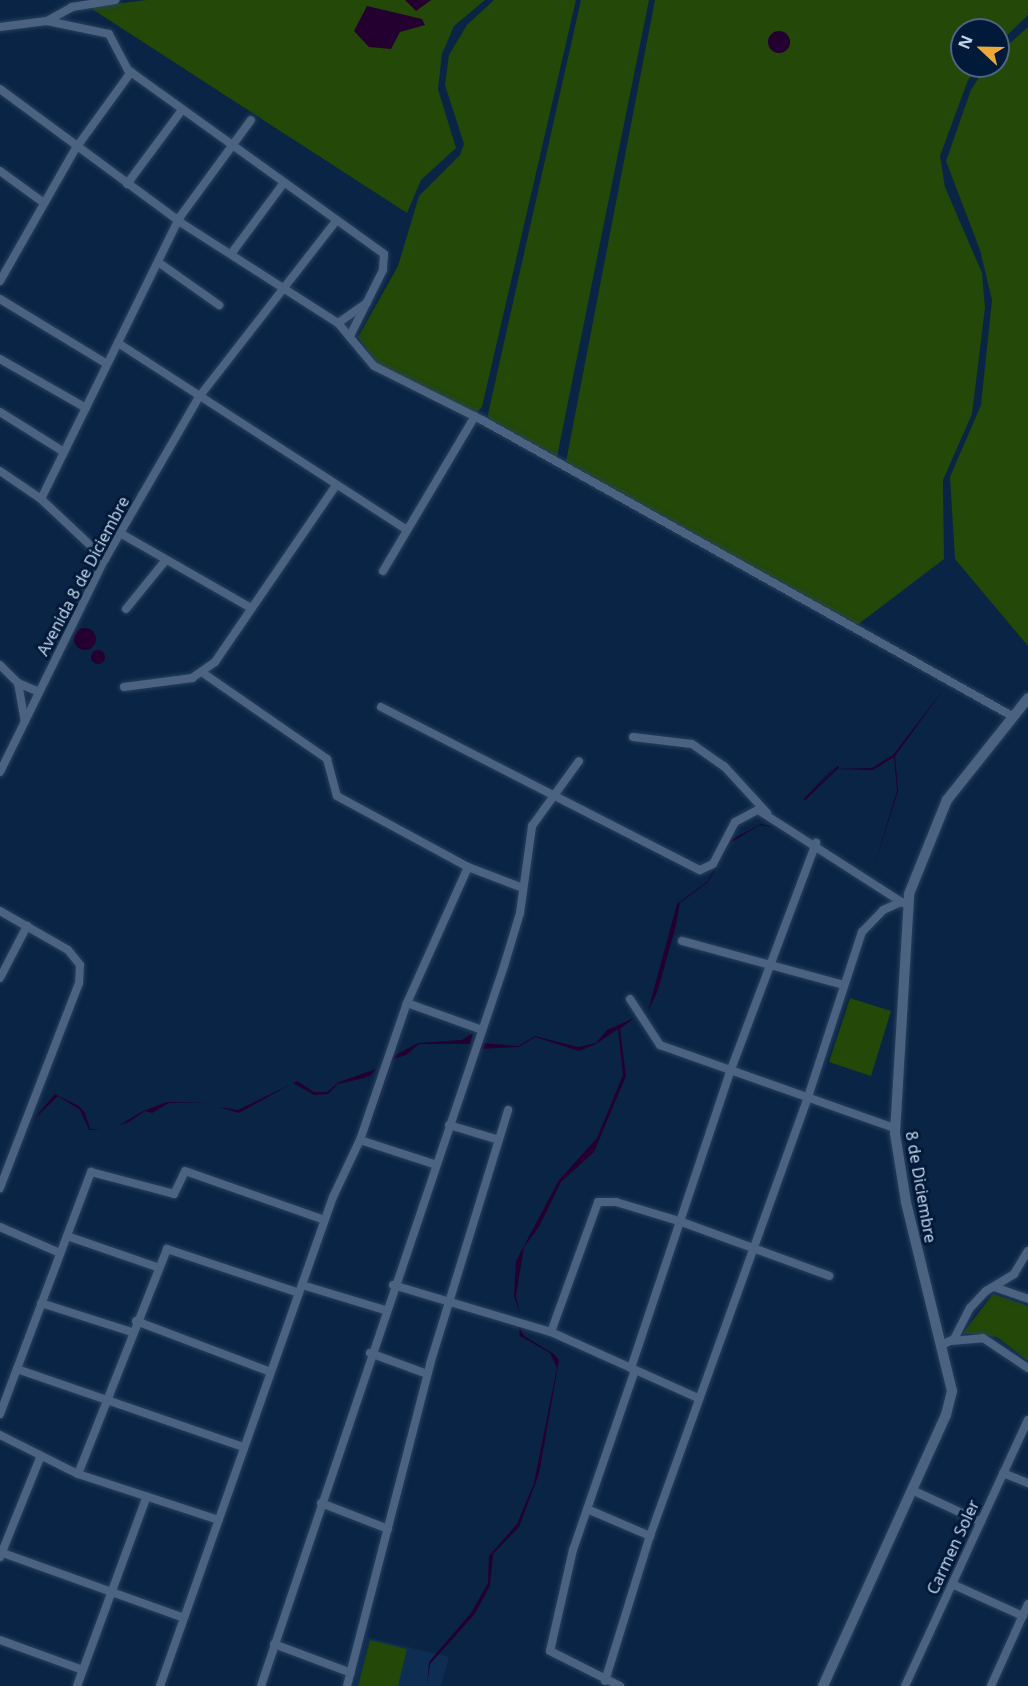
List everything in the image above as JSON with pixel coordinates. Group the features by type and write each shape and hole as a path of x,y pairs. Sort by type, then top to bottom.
{"street":[{"path":"63,0 72,7"},
{"path":"47,21 72,7 115,0"},
{"path":"0,27 47,21 109,34 131,72 231,147 384,254 383,270 351,333"},
{"path":"0,281 76,148 131,72"},
{"path":"0,89 76,148 178,221 338,323 351,333 374,366 475,416 1012,716"},
{"path":"127,184 182,110"},
{"path":"41,499 178,221 251,120"},
{"path":"0,171 44,203"},
{"path":"231,254 283,184"},
{"name":"Avenida 8 de Diciembre","path":"0,772 3,758 25,721 105,559 198,398 280,287 336,221"},
{"path":"158,262 219,305"},
{"path":"0,299 107,364"},
{"path":"338,323 367,303"},
{"path":"118,343 198,398 405,529"},
{"path":"0,359 86,408"},
{"path":"0,412 64,452"},
{"path":"383,571 405,529 475,416"},
{"path":"0,471 41,499 105,559"},
{"path":"124,687 203,673 336,485"},
{"path":"120,533 165,561 251,608"},
{"path":"126,609 165,561"},
{"path":"0,665 18,684 39,692"},
{"path":"203,673 327,759 337,796 468,867 520,888"},
{"path":"18,684 25,721"},
{"name":"8 de Diciembre","path":"822,1686 949,1408 951,1383 946,1343 906,1202 895,1128 904,904 947,800 1028,698"},
{"path":"381,707 703,870 743,815 768,813"},
{"path":"605,1681 650,1536 807,1100 844,985 867,924 904,904 768,813 724,766 692,744 633,737"},
{"path":"261,1686 370,1353 520,913 520,888 532,826 579,761"},
{"path":"620,1686 605,1681 550,1651 586,1509 679,1221 768,964 816,843"},
{"path":"160,1686 324,1220 360,1140 407,1004 468,867"},
{"path":"0,911 68,950 80,965 80,983 0,1188"},
{"path":"0,978 27,926"},
{"path":"682,941 844,985"},
{"path":"630,999 660,1045 807,1100 895,1128"},
{"path":"407,1004 482,1029"},
{"path":"347,1686 427,1374 508,1110"},
{"path":"449,1125 499,1140"},
{"path":"360,1140 434,1164"},
{"path":"0,1413 60,1253 95,1170 174,1194 185,1171 324,1220"},
{"path":"551,1332 598,1202 616,1202 679,1221 829,1276"},
{"path":"0,1227 60,1253"},
{"path":"67,1236 157,1267"},
{"path":"78,1474 157,1267 170,1248 300,1289 385,1310"},
{"path":"946,1343 970,1308 994,1287 1014,1274 1028,1251"},
{"path":"393,1285 551,1332 698,1398"},
{"path":"994,1287 1028,1299"},
{"path":"41,1303 132,1332"},
{"path":"136,1321 271,1372"},
{"path":"946,1343 983,1338 1028,1368"},
{"path":"370,1353 427,1374"},
{"path":"16,1370 107,1397 244,1447"},
{"name":"Carmen Soler","path":"905,1686 1028,1420"},
{"path":"0,1435 40,1458 78,1474 219,1520"},
{"path":"40,1458 1,1554 184,1618"},
{"path":"1004,1473 1028,1484"},
{"path":"912,1490 981,1521"},
{"path":"77,1686 147,1496"},
{"path":"321,1503 388,1529"},
{"path":"586,1509 650,1536"},
{"path":"952,1584 1023,1616"},
{"path":"991,1686 1028,1604"},
{"path":"0,1640 83,1670"},
{"path":"274,1644 351,1673"}],"shaded area":[{"path":"405,0 431,0 416,11"},
{"path":"367,6 422,19 425,25 400,32 391,49 369,47 354,31"},
{"path":"779,31 789,38 790,42 783,52 779,53 769,46 768,42 775,32"},
{"path":"85,628 93,631 96,639 93,647 85,650 77,647 74,639 77,631"},
{"path":"95,650 101,650 105,657 101,664 95,664 91,660 91,654"},
{"path":"946,686 895,756 898,791 873,870 897,791 894,757 873,770 833,769 796,807 832,769 872,768 893,755"},
{"path":"761,824 784,829 760,825 730,843 708,882 680,903 658,990 648,1011 677,904 708,881 729,841"},
{"path":"634,1018 620,1029 626,1076 594,1152 561,1182 539,1227 524,1247 516,1296 520,1314 514,1296 516,1261 559,1180 597,1138 623,1075 618,1029 596,1044 579,1051 535,1037 519,1047 479,1049 481,1043 518,1046 535,1036 578,1047 596,1043 607,1030"},
{"path":"473,1033 470,1044 419,1044 406,1055 393,1059 366,1138 392,1057 418,1043 462,1040"},
{"path":"376,1069 364,1078 338,1084 328,1094 314,1095 293,1083 239,1113 219,1107 238,1110 297,1081 314,1092 327,1092 339,1082"},
{"path":"55,1094 79,1106 85,1113 90,1129 101,1129 89,1130 80,1110 58,1096 33,1120"},
{"path":"167,1102 209,1102 169,1103 152,1113 145,1111 129,1122 118,1126 143,1111"},
{"path":"518,1323 524,1336 554,1354 559,1360 539,1474 519,1527 493,1554 490,1586 474,1615 430,1664 427,1686 429,1662 471,1613 488,1583 489,1556 517,1524 534,1483 557,1368 550,1353 520,1336"},
{"path":"367,1637 449,1657 441,1686 354,1686"}],"green space":[{"path":"147,0 485,0 454,26 442,54 438,89 456,148 421,180 407,213 89,7"},
{"path":"494,0 576,0 482,407 476,413 377,364 358,337 398,266 419,196 460,155 464,144 445,85 449,55 467,25"},
{"path":"581,0 649,0 557,457 489,421 488,414"},
{"path":"655,0 1028,0 1028,15 1010,32 1010,18 950,18 950,78 970,78 940,156 945,187 982,273 985,308 972,414 943,480 944,559 856,626 566,462"},
{"path":"1028,27 1028,646 955,559 950,477 981,405 992,300 980,250 946,161 971,90 979,78 1010,78 1010,43"},
{"path":"850,998 891,1011 871,1076 829,1062"},
{"path":"993,1294 1028,1306 1028,1361 997,1337 963,1333"},
{"path":"370,1640 407,1649 398,1686 358,1686"}],"waterway":[{"path":"805,799 838,767"}]}
